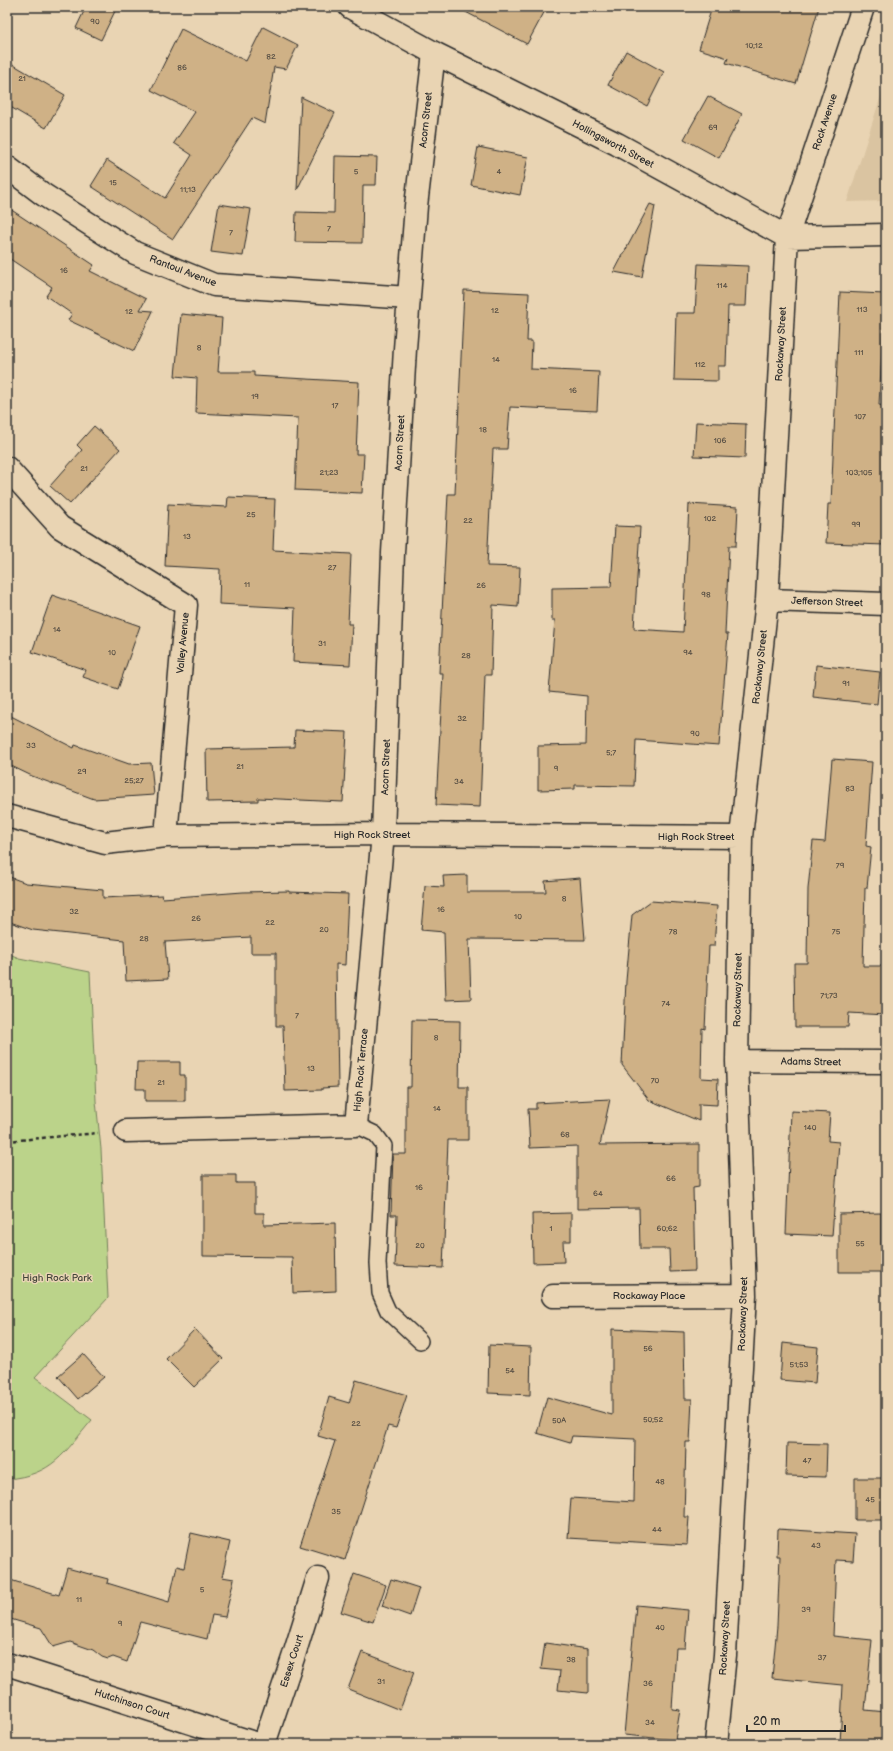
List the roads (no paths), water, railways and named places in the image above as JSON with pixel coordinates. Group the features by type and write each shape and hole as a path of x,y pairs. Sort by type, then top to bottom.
{"street":[{"name":"Hollingsworth Street","path":"350,7 434,53 617,144 787,238"},
{"name":"Rock Avenue","path":"787,238 863,7"},
{"name":"Acorn Street","path":"383,834 394,553 409,298 416,206 434,53"},
{"name":"Rantoul Avenue","path":"7,167 44,195 135,253 214,285 409,298"},
{"path":"787,238 886,235"},
{"name":"Rockaway Street","path":"716,1744 725,1655 745,1295 737,1061 741,837 767,600 787,238"},
{"name":"Valley Avenue","path":"7,468 60,526 186,605 166,836"},
{"name":"Jefferson Street","path":"767,600 886,604"},
{"name":"High Rock Street","path":"7,816 105,843 166,836 383,834 741,837"},
{"name":"High Rock Terrace","path":"126,1131 356,1125 383,834"},
{"name":"Adams Street","path":"737,1061 886,1062"},
{"name":"Rockaway Place","path":"553,1296 745,1295"},
{"name":"Essex Court","path":"264,1744 318,1578"},
{"name":"Hutchinson Court","path":"7,1664 257,1744"}],"lane":[{"path":"356,1125 375,1134 384,1146 378,1263 380,1293 388,1311 420,1341"}],"park label":[{"name":"High Rock Park","path":"57,1278"}]}
